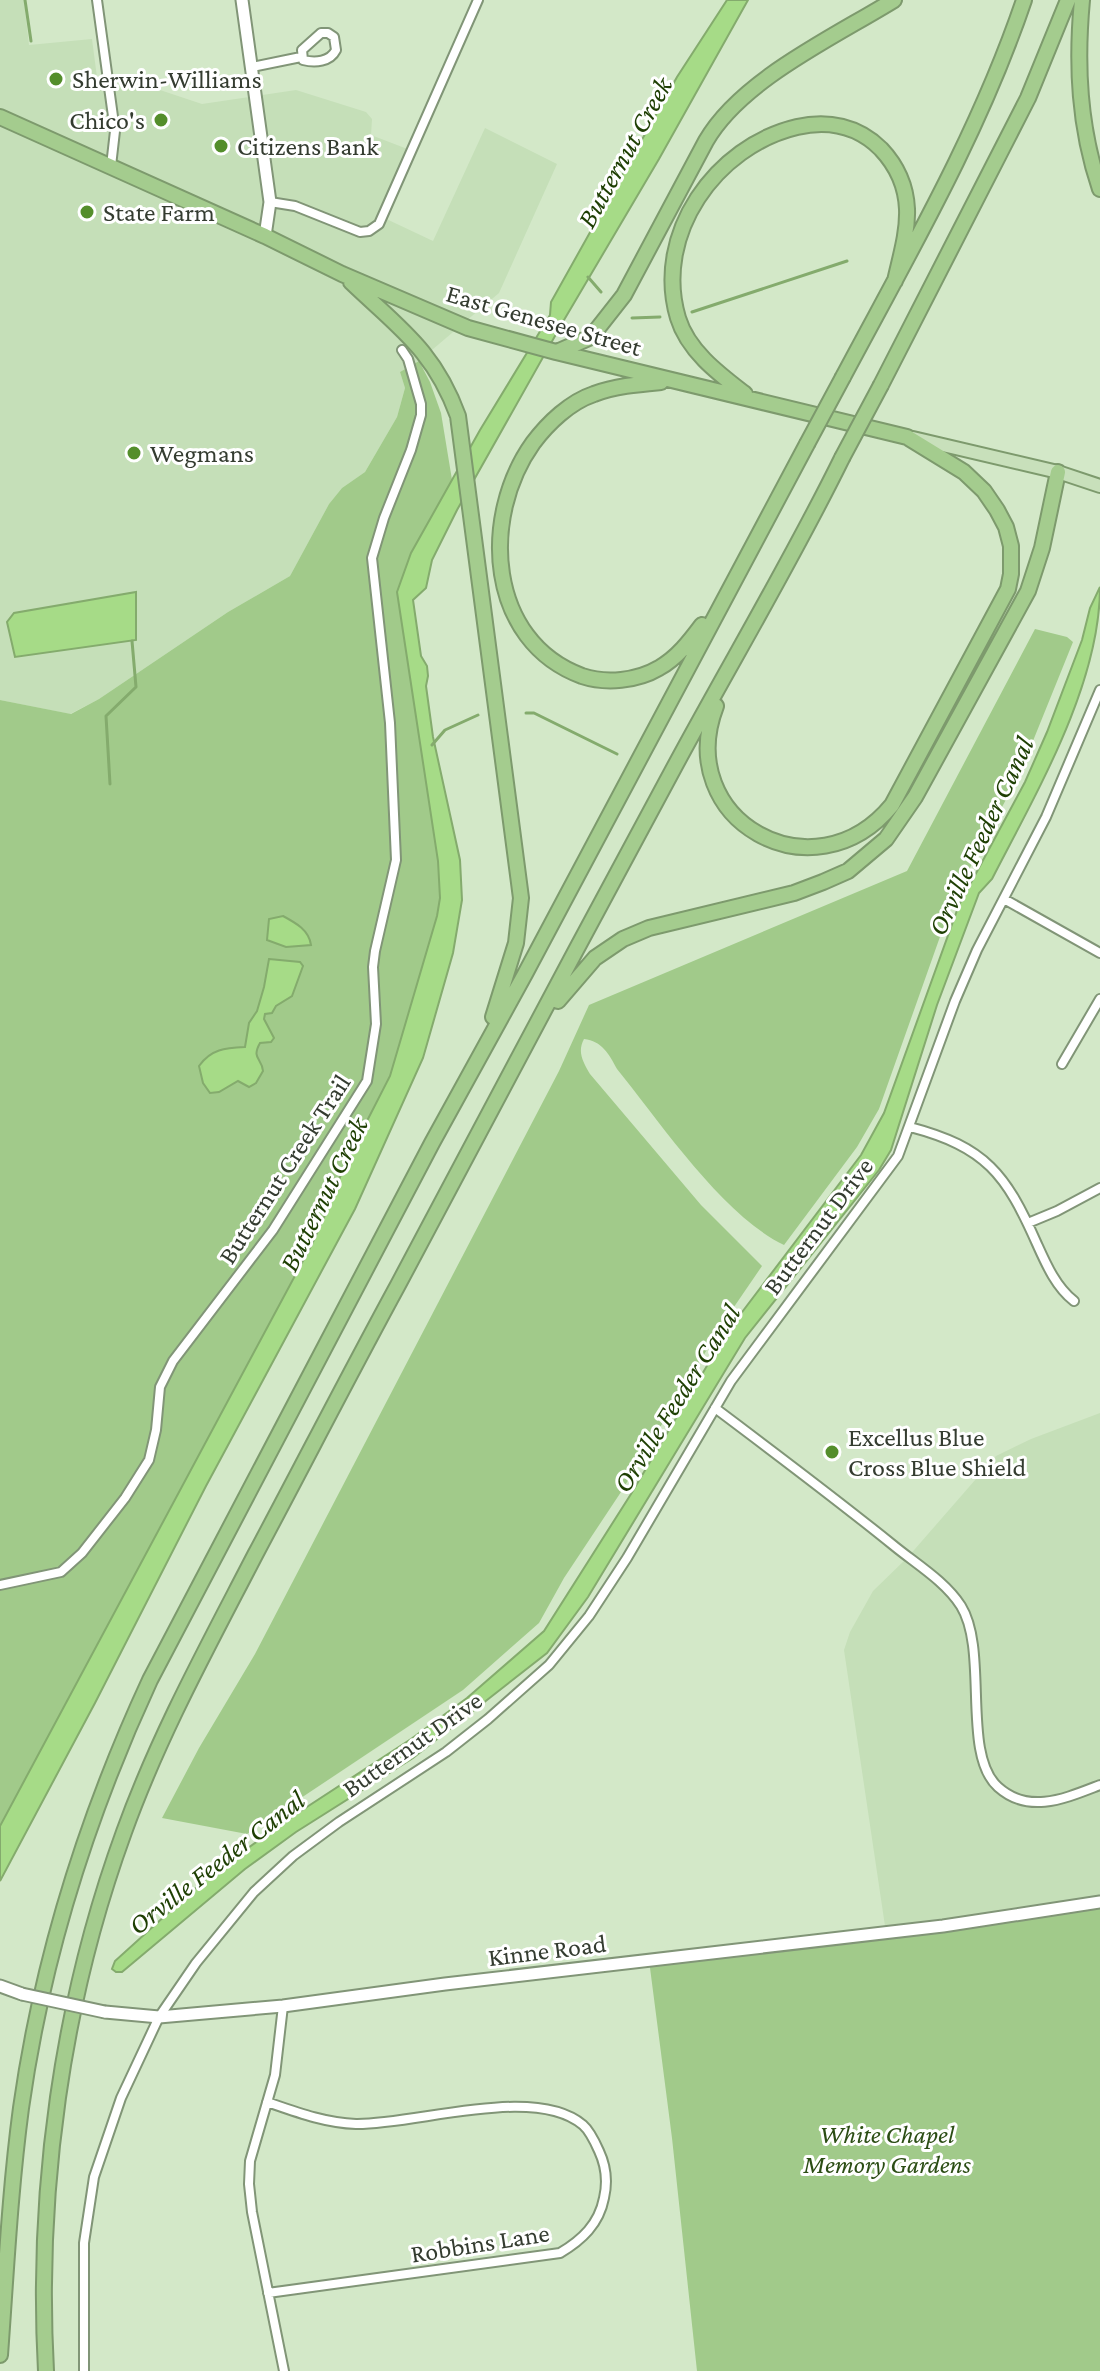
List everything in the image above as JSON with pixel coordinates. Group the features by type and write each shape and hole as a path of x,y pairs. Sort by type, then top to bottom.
{"highway":[{"path":"556,352 591,337 624,295 710,133 733,105 769,76 894,0"},
{"path":"0,2355 21,2106 35,2024 68,1892 102,1793 157,1666 895,281 974,129 1024,0"},
{"path":"46,2371 44,2279 49,2188 59,2097 81,1976 124,1832 186,1686 376,1325 881,385 1028,98 1068,0"},
{"path":"1082,0 1078,81 1084,133 1100,189"},
{"name":"East Genesee Street","path":"0,117 265,236 342,274 468,328 907,437"},
{"path":"749,397 718,374 691,343 678,319 673,293 677,246 688,214 711,179 727,162 758,140 803,126 827,123 849,128 872,141 896,168 904,186 907,225 895,281"},
{"path":"342,274 414,340 434,365 448,390 462,437 521,898 512,962 482,1051"},
{"path":"674,380 595,393 557,417 537,438 522,458 505,500 500,557 504,584 521,627 545,657 563,669 610,681 636,677 662,667 686,645 723,600"},
{"path":"735,657 710,720 707,737 711,778 729,810 753,832 797,848 832,845 867,830 882,817 900,791 997,612 1011,574 1011,546 1006,527 984,491 964,472 907,437"},
{"path":"538,1026 585,969 623,939 649,928 794,893 823,882 848,871 886,839 915,797 1028,591 1042,548 1058,472"}],"main road":[{"name":"East Genesee Street","path":"907,437 1058,472 1100,486"},
{"name":"East Genesee Street","path":"1058,472 1100,477"}],"street":[{"path":"97,0 115,131 111,166"},
{"path":"242,0 270,202 265,236"},
{"path":"270,202 295,206 360,232 369,231 379,224 478,0"},
{"path":"252,67 301,57 310,62 333,55 336,50 334,37 328,33 316,36 302,50 301,57"},
{"name":"Butternut Creek Trail","path":"0,1585 61,1572 82,1553 125,1498 149,1460 156,1430 160,1387 173,1361 273,1230 367,1081 376,1024 375,951 396,860 390,723 372,558 421,415 421,404 408,359 402,350"},
{"name":"Butternut Drive","path":"84,2371 84,2243 94,2177 121,2098 159,2017 222,1930 254,1892 293,1856 446,1752 488,1719 549,1665 580,1628 627,1558 715,1408 760,1339 888,1171 910,1127 955,1001 977,950 1046,817 1100,690"},
{"path":"1004,899 1100,953"},
{"path":"1062,1064 1100,999"},
{"path":"910,1127 963,1145 996,1172 1028,1223 1061,1289 1074,1301"},
{"path":"1028,1223 1100,1188"},
{"path":"715,1408 893,1545 947,1589 960,1605 973,1630 981,1750 990,1779 997,1786 1013,1798 1031,1803 1065,1798 1100,1785"},
{"name":"Kinne Road","path":"0,1987 105,2012 159,2017 283,2006 943,1926 1100,1902"},
{"path":"283,2006 281,2042 250,2161 249,2184 284,2371"},
{"name":"Robbins Lane","path":"267,2102 333,2122 359,2124 498,2108 548,2108 583,2125 595,2141 607,2178 599,2216 588,2232 560,2253 268,2293"}],"shaded area":[{"path":"0,0 24,0 29,45 92,39 98,85 154,88 202,104 296,90 366,112 372,119 371,135 410,150 380,216 433,241 485,128 557,164 499,293 419,361 400,372 405,388 397,417 365,472 342,488 329,504 290,576 228,612 99,699 70,714 0,700"},
{"path":"727,0 748,0 457,510 432,560 426,588 413,600 421,656 427,666 426,686 433,737 460,860 462,900 453,953 423,1058 355,1209 0,1881 0,1826 312,1244 344,1166 390,1076 440,898 438,861 397,592 411,553 480,430 550,315 551,302 677,77"},
{"path":"1100,587 1097,624 1077,700 1046,775 992,879 979,893 937,1005 891,1150 879,1170 745,1338 588,1597 547,1653 413,1758 296,1832 245,1869 122,1972 116,1972 112,1969 115,1961 209,1876 290,1818 411,1739 467,1698 544,1631 631,1494 727,1332 861,1155 884,1113 959,905 1025,782 1047,732"},
{"path":"136,592 136,640 15,657 7,622 14,613"},
{"path":"283,916 305,931 311,945 286,947 267,940 269,919"},
{"path":"269,959 300,962 303,966 292,996 276,1006 272,1013 265,1014 264,1019 274,1038 271,1042 260,1043 258,1048 257,1055 263,1071 256,1083 249,1087 238,1081 219,1092 210,1093 203,1083 199,1066 219,1050 245,1047 249,1023 257,1011 264,987"},
{"path":"1100,1413 1100,1895 1041,1907 885,1926 844,1650 850,1632 873,1591 908,1557 996,1456"}],"green space":[{"path":"419,361 441,413 455,498 407,608 449,893 411,1053 0,1859 0,700 71,714 99,699 228,612 290,576 329,504 342,488 365,472 397,417 405,388 400,372"},
{"path":"1035,629 1067,637 1073,642 1020,773 953,900 879,1109 857,1147 784,1245 738,1213 716,1191 604,1049 596,1042 584,1039 581,1053 590,1074 701,1205 762,1266 723,1323 539,1623 463,1690 247,1834 162,1818 255,1654 559,1071 589,1005 907,871"},
{"name":"White Chapel Memory Gardens","path":"1100,1902 1100,2371 697,2371 649,1960"}],"waterway":[{"path":"25,0 31,41"},
{"path":"692,312 847,261"},
{"path":"588,277 601,292"},
{"path":"632,318 660,317"},
{"path":"110,784 106,716 136,687 132,641"},
{"path":"526,713 534,713 617,754"},
{"path":"432,745 445,730 478,715"}],"place":[{"name":"Sherwin-Williams","path":"56,79"},
{"name":"Chico's","path":"161,120"},
{"name":"Citizens Bank","path":"221,146"},
{"name":"State Farm","path":"87,212"},
{"name":"Wegmans","path":"134,453"},
{"name":"Excellus Blue Cross Blue Shield","path":"832,1452"}],"water label":[{"name":"Butternut Creek","path":"624,152"},
{"name":"Orville Feeder Canal","path":"980,836"},
{"name":"Butternut Creek","path":"323,1194"},
{"name":"Orville Feeder Canal","path":"676,1398"},
{"name":"Orville Feeder Canal","path":"216,1862"}]}
